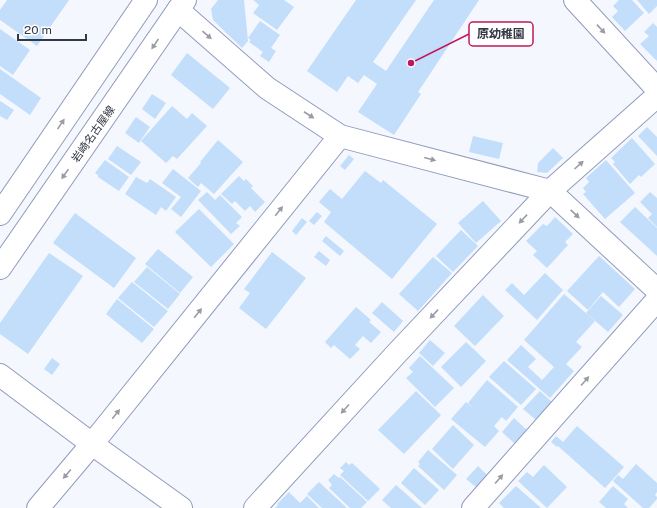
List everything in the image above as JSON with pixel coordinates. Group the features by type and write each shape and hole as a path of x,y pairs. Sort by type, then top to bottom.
{"street":[{"path":"0,214 146,0"},
{"path":"575,0 657,89"},
{"path":"181,5 267,88 340,136 550,191 657,290"},
{"name":"岩崎名古屋線","path":"0,268 181,5"},
{"path":"255,508 397,353 550,191 657,96"},
{"path":"38,508 92,444 340,136"},
{"path":"473,508 657,300"},
{"path":"0,375 181,508"}],"building":[{"path":"7,0 69,0 37,46 0,20 0,10"},
{"path":"218,0 244,0 248,41 242,48 213,20 211,9"},
{"path":"253,0 284,0 294,7 277,30 253,13 259,5"},
{"path":"356,0 416,0 373,62 386,71 434,0 479,0 418,92 421,94 394,135 358,112 377,84 364,75 358,83 348,76 337,92 307,71"},
{"path":"619,0 632,0 644,13 625,31 612,17 618,11 613,6"},
{"path":"637,0 657,0 657,6 649,14"},
{"path":"260,21 280,35 271,48 276,51 269,62 260,56 263,52 249,42 251,40 248,38"},
{"path":"653,23 657,27 657,61 640,44 649,36 644,32"},
{"path":"0,29 30,50 13,75 0,66"},
{"path":"187,53 230,88 213,109 171,75"},
{"path":"0,69 41,98 30,115 0,94"},
{"path":"152,94 166,103 155,119 142,109"},
{"path":"0,101 14,110 7,120 0,116"},
{"path":"172,106 187,119 192,113 207,126 177,159 173,156 166,163 141,141"},
{"path":"136,117 150,127 139,143 125,133"},
{"path":"647,127 657,137 657,156 638,136"},
{"path":"473,136 503,143 499,159 469,152"},
{"path":"632,138 655,164 641,177 639,175 630,184 613,164 615,162 611,158"},
{"path":"218,140 243,162 214,194 201,183 198,187 188,178"},
{"path":"117,146 141,162 131,175 108,159"},
{"path":"553,148 563,158 547,173 537,172 538,163"},
{"path":"349,155 354,159 345,170 340,166"},
{"path":"105,160 129,177 119,191 98,177 95,173"},
{"path":"606,160 635,193 605,219 583,194 586,192 583,188 589,182 586,178"},
{"path":"173,169 201,191 181,217 171,209 181,197 162,183"},
{"path":"365,171 381,183 383,180 437,224 392,279 324,222 331,212 319,202 330,189 342,199"},
{"path":"239,176 244,181 246,179 253,186 251,188 265,202 255,212 250,206 245,211 235,201 232,204 221,194"},
{"path":"136,177 147,183 150,179 176,197 166,211 161,207 156,215 125,194"},
{"path":"207,192 215,200 220,195 242,217 236,223 240,226 231,234 198,200"},
{"path":"650,192 657,198 657,227 648,218 652,214 640,202"},
{"path":"483,201 501,221 476,243 458,223"},
{"path":"635,207 657,228 657,256 620,222"},
{"path":"199,209 234,244 211,267 175,232"},
{"path":"317,212 322,216 314,225 309,221"},
{"path":"75,213 136,258 114,288 53,243"},
{"path":"555,217 573,234 565,242 568,245 547,268 533,255 537,251 526,241 543,224 547,226"},
{"path":"302,218 307,222 296,235 292,231"},
{"path":"461,230 478,246 453,272 436,256"},
{"path":"326,236 344,251 340,256 322,241"},
{"path":"158,249 193,277 180,293 145,264"},
{"path":"319,251 330,260 326,266 314,257"},
{"path":"272,252 306,278 266,329 239,308 250,293 244,289"},
{"path":"49,253 83,276 28,354 0,334 0,323"},
{"path":"599,256 635,289 619,307 603,292 588,310 567,291"},
{"path":"433,257 452,273 418,311 399,294"},
{"path":"147,267 180,294 168,309 134,282"},
{"path":"545,273 563,290 537,320 505,290 512,283 524,295"},
{"path":"132,282 168,311 154,327 118,298"},
{"path":"564,294 595,321 576,342 582,347 566,364 574,371 550,398 507,360 521,345 536,359 528,367 542,380 554,367 524,340"},
{"path":"483,295 504,316 475,346 454,326"},
{"path":"601,296 623,315 608,332 586,313"},
{"path":"117,299 154,329 142,343 106,314"},
{"path":"382,302 403,321 394,332 372,313"},
{"path":"356,307 371,320 369,322 381,332 371,343 363,336 355,345 360,349 350,359 334,345 331,348 325,342"},
{"path":"430,340 445,353 433,366 419,353"},
{"path":"466,342 486,361 461,387 441,367"},
{"path":"420,356 454,388 435,407 406,378 413,372 409,368"},
{"path":"52,358 60,364 52,375 44,369"},
{"path":"504,361 536,389 521,405 489,377"},
{"path":"487,380 518,407 506,421 502,417 494,426 499,431 485,447 451,419 466,402 475,410 468,403"},
{"path":"416,391 441,415 404,454 378,430"},
{"path":"540,391 553,403 537,421 523,409"},
{"path":"514,418 527,430 515,444 502,432"},
{"path":"453,425 474,445 453,469 432,449"},
{"path":"577,426 624,467 605,488 558,446 557,447 551,442 556,436 563,442"},
{"path":"428,450 457,475 444,490 418,466 420,464 418,462"},
{"path":"346,462 349,465 352,463 380,489 368,501 340,475 344,471 340,468"},
{"path":"636,464 657,483 657,492 655,495 657,499 649,508 643,508 613,481 618,475 623,479"},
{"path":"544,465 567,487 547,508 518,481 527,472 533,477"},
{"path":"478,466 488,476 477,488 466,479"},
{"path":"414,468 439,490 425,505 401,483"},
{"path":"334,474 339,478 340,477 367,502 361,508 350,508 329,488 332,485 328,480"},
{"path":"319,482 347,508 322,508 307,494"},
{"path":"396,485 422,508 391,508 382,500"},
{"path":"516,486 541,508 504,508 499,503"},
{"path":"613,486 628,499 624,504 628,508 606,508 599,502"},
{"path":"289,492 300,503 307,496 319,508 275,508"}],"place":[{"name":"原幼稚園","path":"411,63"}]}
